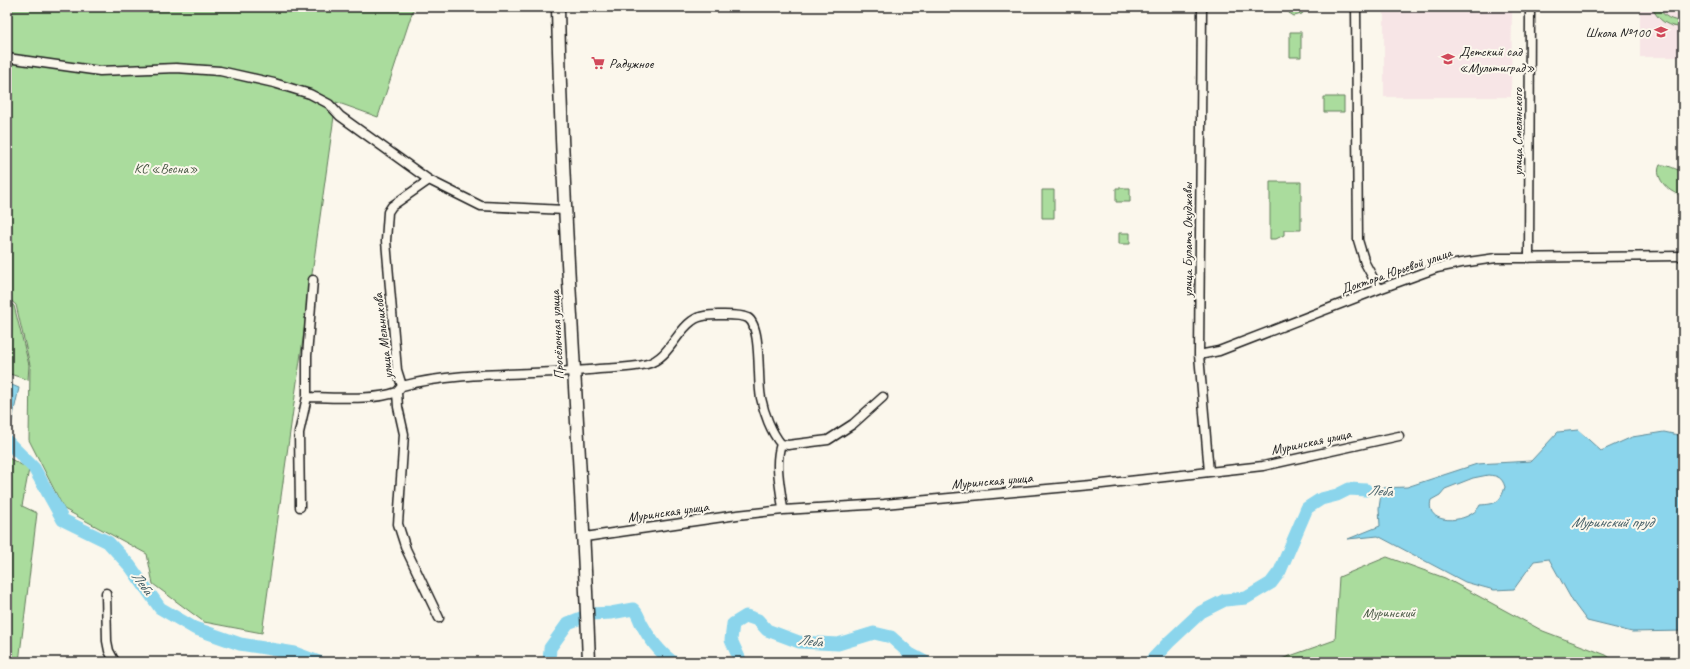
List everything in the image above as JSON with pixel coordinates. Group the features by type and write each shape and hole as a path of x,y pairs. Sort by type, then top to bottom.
{"main road":[{"name":"Просёлочная улица","path":"558,7 565,210 573,372 584,537 589,662"}],"street":[{"name":"улица Булата Окуджавы","path":"1202,7 1199,355 1209,472"},
{"path":"1356,7 1358,240 1365,263 1379,289"},
{"name":"улица Смелянского","path":"1529,258 1530,7"},
{"path":"7,58 100,71 176,68 220,71 274,83 310,94 329,104 340,116 429,180 481,206 565,210"},
{"name":"улица Мельникова","path":"429,180 392,206 388,212 386,241 400,389 398,408 404,434 398,524 406,549 439,618"},
{"name":"Доктора Юрьевой улица","path":"1199,355 1219,351 1437,268 1461,263 1496,258 1683,256"},
{"path":"300,508 299,433 307,397 307,356 312,280"},
{"path":"307,397 356,398 390,395 400,389 459,377 573,372 648,364 662,356 682,330 693,320 710,315 732,315 747,318 753,323 759,364 760,396 773,431 782,444 788,445 828,440 853,424 883,397"},
{"name":"Муринская улица","path":"584,537 737,515 783,510 884,504 1102,484 1263,466 1399,436"},
{"path":"782,444 779,450 778,467 783,510"},
{"path":"106,593 107,641 115,662"}],"shaded area":[{"name":"Детский сад «Мультиград»","path":"1384,7 1512,7 1511,97 1384,97"},
{"name":"Школа №100","path":"1640,7 1683,7 1683,57 1640,57"}],"green space":[{"name":"КС «Весна»","path":"7,7 414,7 378,117 336,102 262,633 204,622 153,584 147,554 64,509 29,440 30,365 16,305 7,297"},
{"path":"1287,7 1305,7 1302,14 1294,16 1289,13"},
{"path":"1652,7 1658,7 1666,16 1672,19 1683,21 1683,27 1668,25 1657,16"},
{"path":"1290,32 1301,32 1301,57 1290,57"},
{"path":"1324,97 1344,97 1344,112 1324,112"},
{"path":"1660,165 1666,165 1683,171 1683,195 1673,192 1664,185 1658,170"},
{"path":"1270,182 1301,182 1301,230 1284,230 1284,235 1276,239 1270,239"},
{"path":"1116,188 1130,188 1130,202 1116,202"},
{"path":"1042,190 1054,190 1054,218 1042,218"},
{"path":"1119,233 1130,233 1130,244 1119,244"},
{"path":"7,300 14,306 29,365 28,380 7,373"},
{"path":"7,457 29,469 22,506 37,513 19,662 7,662"},
{"name":"Муринский","path":"1387,557 1445,578 1543,631 1606,655 1616,662 1273,662 1335,640 1339,577"}],"water":[{"path":"7,383 19,388 10,429 7,433"},
{"name":"Муринский пруд","path":"1578,430 1601,451 1632,437 1664,432 1683,436 1683,631 1632,632 1587,621 1573,602 1549,559 1534,561 1514,589 1494,590 1465,582 1378,536 1348,539 1380,526 1379,508 1381,494 1349,489 1407,487 1477,464 1531,461 1558,432","holes":["1488,475 1501,479 1505,487 1497,502 1480,505 1468,516 1459,519 1441,519 1435,515 1431,509 1431,500 1440,495 1445,489 1473,478"]}],"waterway":[{"name":"Леба","path":"7,441 34,468 63,520 108,542 130,566 160,608 194,628 240,644 295,653 319,662"},
{"name":"Леба","path":"1150,662 1201,612 1225,600 1246,598 1271,583 1280,571 1307,508 1321,499 1337,495 1349,489 1366,490"},
{"name":"Леба","path":"549,662 550,648 568,623 591,614 611,613 633,609 651,639 673,662"},
{"name":"Леба","path":"740,662 731,640 733,624 746,616 758,620 767,630 799,642 838,644 874,633 891,637 910,654 925,662"}],"place":[{"name":"Школа №100","path":"1661,32"},
{"name":"Детский сад «Мультиград»","path":"1448,59"},
{"name":"Радужное","path":"598,63"}]}
